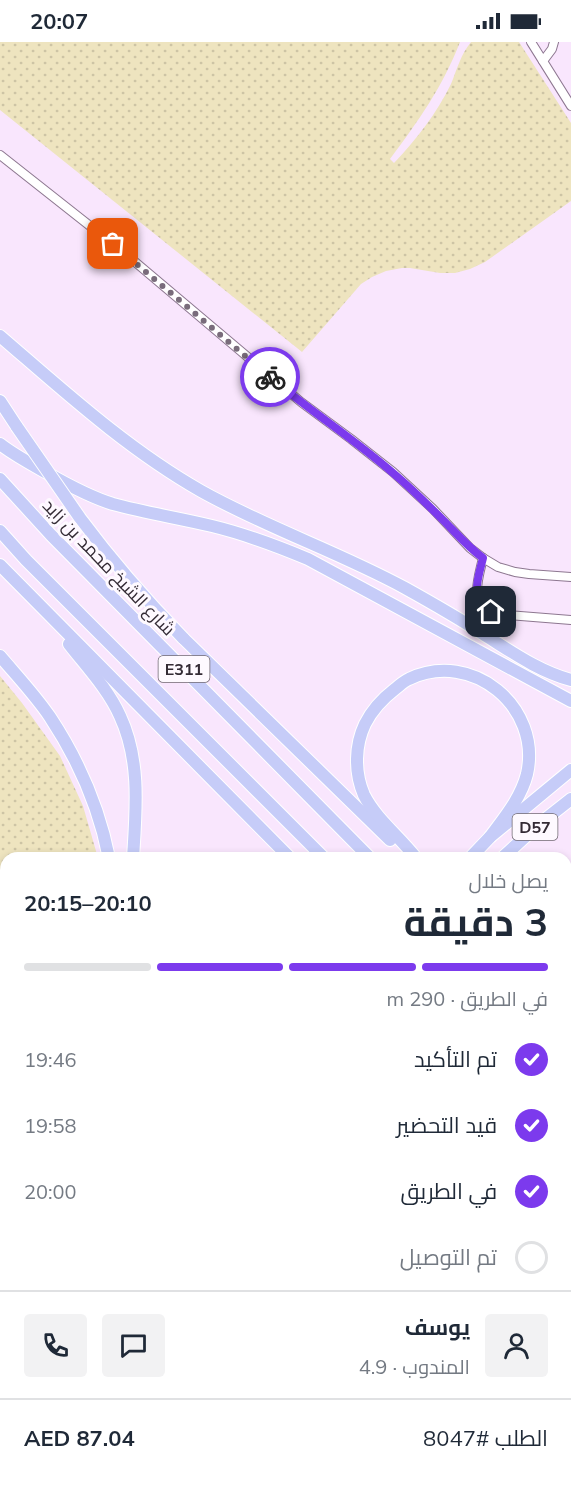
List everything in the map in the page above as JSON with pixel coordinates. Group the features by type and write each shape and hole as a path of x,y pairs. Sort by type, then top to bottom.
{"highway":[{"path":"0,336 110,429 176,476 244,513 386,578 451,614 513,654 544,671 571,680"},
{"path":"0,401 112,560 147,600 402,852"},
{"path":"0,444 30,464 87,494 111,503 213,526 275,545 330,571 571,702"},
{"name":"شارع الشيخ محمد بن زايد","path":"0,479 51,535 364,852"},
{"name":"E311","path":"0,531 42,576 318,852"},
{"path":"0,565 284,852"},
{"path":"37,602 104,689 120,715 133,757 136,778 133,852"},
{"path":"0,656 36,698 61,734 98,810 108,852"},
{"path":"411,852 371,807 363,793 358,778 358,746 362,730 379,703 408,679 423,674 439,671 472,675 487,682 500,692 521,718 529,756 527,774 514,803 490,837"},
{"path":"476,852 490,837 571,770"},
{"name":"D57","path":"509,852 571,799"}],"street":[{"path":"531,42 571,106"},
{"path":"543,61 548,57 554,42"},
{"path":"0,155 128,256 301,402 393,472 483,558 498,567 515,572 571,577"},
{"path":"483,558 476,591 478,600 487,610 495,614 571,620"}],"sand":[{"path":"0,42 460,42 446,74 429,103 390,159 394,163 433,116 471,42 519,42 571,123 571,201 485,262 470,269 455,273 440,273 402,268 372,277 361,284 302,352 0,110"},
{"path":"0,676 60,756 83,806 96,852 0,852"}],"way so far":[{"path":"113,244 270,377"}],"route":[{"path":"270,377 393,472 483,558 477,596 481,604 491,612"}]}
